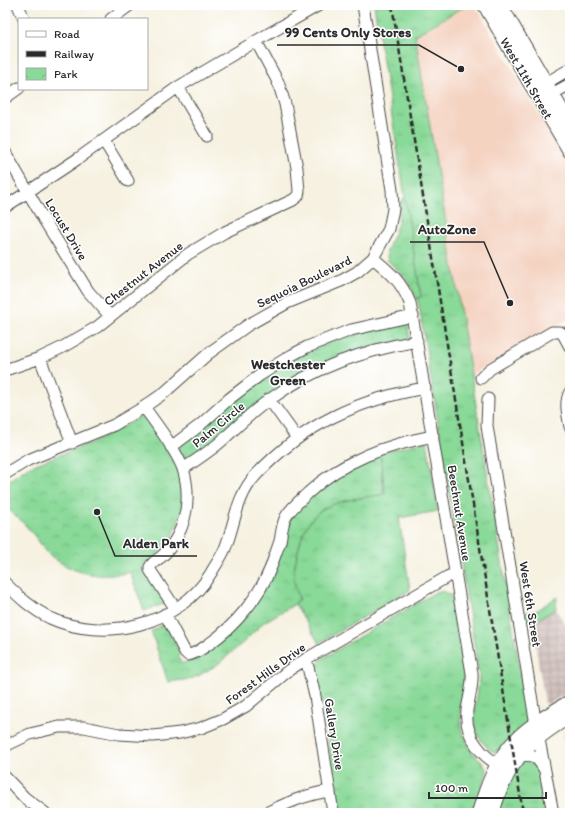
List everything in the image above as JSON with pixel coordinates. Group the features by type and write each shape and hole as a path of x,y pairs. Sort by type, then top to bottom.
{"main road":[{"name":"West 11th Street","path":"485,5 570,151"},
{"name":"West 11th Street","path":"500,5 570,125"},
{"path":"479,813 488,784 503,767 519,755 538,729 570,702"},
{"path":"492,813 501,786 503,767 512,742 538,729 570,716"}],"street":[{"path":"18,5 24,18"},
{"path":"112,18 130,5"},
{"path":"5,207 104,140 178,87 319,5"},
{"name":"Sequoia Boulevard","path":"5,474 28,460 114,425 164,393 228,339 248,325 287,303 351,276 373,258 389,229 393,209 392,190 363,5"},
{"name":"Chestnut Avenue","path":"5,370 40,358 61,348 97,327 188,254 225,232 293,200 298,196 297,168 285,104 278,82 256,41"},
{"path":"549,88 570,69"},
{"path":"536,93 549,88 570,84"},
{"path":"178,87 207,136"},
{"path":"5,98 18,89"},
{"path":"104,140 128,181"},
{"name":"Locust Drive","path":"5,152 88,291 110,316"},
{"name":"Beechnut Avenue","path":"373,258 394,276 404,289 410,303 418,341 472,674 472,689 467,711 468,725 473,740 477,746 489,759 503,767"},
{"path":"171,447 199,426 229,399 260,375 302,350 351,330 413,316"},
{"path":"481,378 490,369 552,332 560,332 570,347"},
{"name":"Palm Circle","path":"183,469 218,444 269,400 305,377 328,366 368,351 418,341"},
{"path":"40,358 72,443"},
{"path":"5,583 33,608 51,618 74,626 115,629 148,621 170,611 188,599 202,586 210,575 226,548 236,509 246,488 255,475 297,438 325,421 361,404 400,393 425,388"},
{"path":"570,392 566,405 570,427"},
{"path":"269,400 297,438"},
{"name":"West 6th Street","path":"488,400 487,426 553,813"},
{"path":"144,406 171,447 183,469 187,501 183,524 171,547 150,567 150,570 170,611 185,652 188,655 203,648 216,638 239,617 257,593 270,568 286,516 304,496 339,469 367,454 400,443 433,436"},
{"name":"Forest Hills Drive","path":"5,746 30,734 59,727 84,727 124,734 153,736 180,733 201,728 223,719 246,706 289,670 447,577 456,574"},
{"name":"Gallery Drive","path":"306,660 315,696 333,813"},
{"path":"519,755 530,755 536,758 546,771"},
{"path":"5,777 25,798 45,813"},
{"path":"266,813 300,798 315,793 330,791"}],"shaded area":[{"path":"467,5 475,5 570,167 570,318 471,375 415,35"},
{"path":"556,609 570,632 570,692 548,704 545,703 532,623"},
{"path":"570,726 570,750 563,737 563,733 565,729"}],"green space":[{"path":"374,5 467,5 415,35 528,721 498,752 492,752 488,748 479,737 476,729 475,711 479,674 417,298 421,297"},
{"path":"405,197 421,297 417,298 406,278 388,261 387,256 387,251 398,223 401,201"},
{"path":"407,321 410,339 347,354 215,441 186,462 177,447 237,397 280,366 333,340"},
{"path":"145,414 170,453 181,478 183,510 171,540 152,560 142,566 166,603 144,611 130,572 109,575 89,574 69,568 51,556 27,527 5,506 5,483 28,467 101,439"},
{"path":"427,441 438,511 399,518 410,590 319,643 295,604 299,598 295,585 294,570 303,534 310,521 319,512 329,506 354,499 384,494 385,491 380,453"},
{"path":"380,453 384,494 354,499 329,506 319,512 310,521 303,534 295,564 294,579 299,598 295,604 264,622 218,664 190,679 168,682 151,631 165,624 180,653 178,657 182,664 198,655 238,624 292,514 329,481"},
{"path":"441,591 449,594 452,599 465,682 460,713 461,729 470,749 485,766 487,772 474,813 340,813 317,672 318,663 323,658 436,592"},
{"path":"557,597 556,609 532,623 525,624 523,613 536,611"},
{"path":"527,760 534,763 538,769 545,813 497,813 503,794 523,761"}],"railway":[{"path":"392,5 523,813"}],"place":[{"name":"99 Cents Only Stores","path":"461,69"},
{"name":"AutoZone","path":"510,303"},
{"name":"Alden Park","path":"97,512"}],"district":[{"name":"Westchester Green","path":"288,372"}]}
